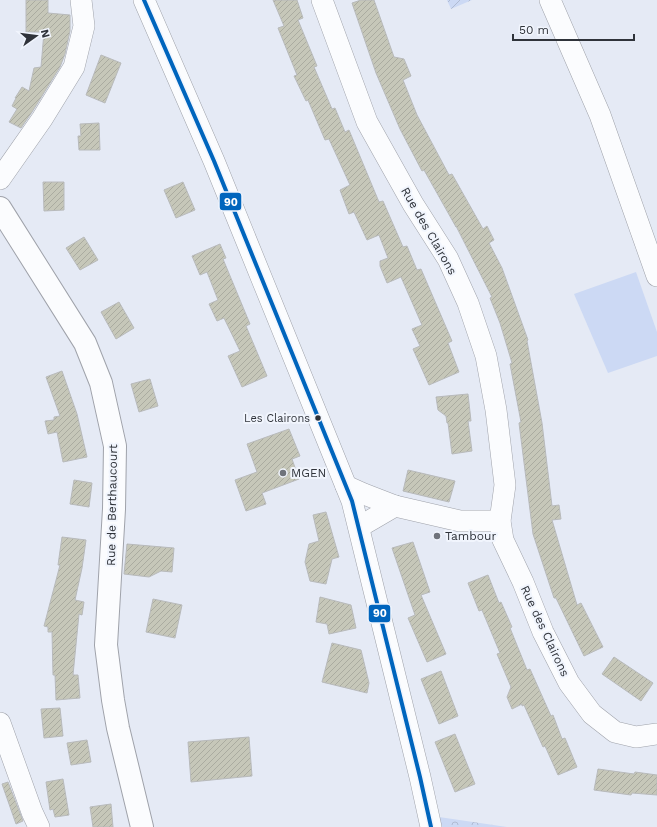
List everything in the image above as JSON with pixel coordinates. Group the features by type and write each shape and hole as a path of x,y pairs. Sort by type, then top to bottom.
{"main road":[{"name":"Rue de Berthaucourt","path":"0,208 85,344 101,383 115,446 114,510 106,645 118,728 142,827"}],"street":[{"path":"0,179 42,119 74,67 84,26 82,0"},
{"path":"144,0 214,161 352,501 432,827"},
{"name":"Rue des Clairons","path":"322,0 367,122 413,204 448,259 468,303 486,356 496,410 505,485 500,521 503,540 523,582 543,632 569,682 592,714 615,732 636,737 657,734"},
{"path":"550,0 600,115 657,276"},
{"path":"346,486 395,506 460,521 500,521"},
{"path":"358,527 395,506"},
{"path":"0,723 32,812 39,827"}],"green space":[{"path":"447,0 472,0 451,9"},
{"path":"636,272 657,332 657,356 608,373 574,294"},
{"path":"439,817 507,827 441,827"}],"building":[{"path":"26,0 48,0 48,13 70,15 70,31 65,54 60,67 21,128 9,122 17,109 12,106 22,87 29,91 34,68 41,67 44,32 26,32"},
{"path":"273,0 297,0 303,18 298,20 317,66 314,67 332,109 335,108 345,132 349,130 379,202 383,201 403,247 407,246 417,270 421,269 452,341 448,343 459,372 429,385 413,349 420,346 412,329 422,325 401,277 387,283 380,266 380,261 388,258 379,235 367,240 354,212 349,214 340,190 350,185 329,139 325,140 308,100 306,101 294,76 297,75 278,28 284,26"},
{"path":"361,0 374,0 394,57 404,59 411,76 403,80 417,115 449,175 452,174 483,229 487,226 494,240 489,243 502,268 528,340 542,423 552,506 559,505 561,519 552,520 577,605 581,603 603,647 584,656 556,598 554,598 533,534 519,423 521,422 510,364 512,363 500,323 490,298 492,297 456,226 424,170 422,171 400,129 376,73 352,3"},
{"path":"101,55 121,63 105,103 86,95"},
{"path":"99,123 100,150 79,150 78,136 81,136 80,124"},
{"path":"43,182 64,182 64,210 44,211"},
{"path":"183,182 195,210 176,218 164,190"},
{"path":"84,237 98,260 80,270 66,248"},
{"path":"220,244 226,258 223,259 250,324 246,326 267,376 242,387 228,356 240,351 224,318 217,321 209,304 218,300 207,272 200,275 192,256"},
{"path":"119,302 134,328 116,339 101,312"},
{"path":"62,371 77,414 87,457 63,462 57,432 48,434 45,421 54,420 54,417 60,416 46,377"},
{"path":"150,379 158,406 139,412 131,384"},
{"path":"468,394 471,421 468,421 472,451 452,454 448,423 446,416 438,410 436,397"},
{"path":"289,429 300,456 292,459 299,479 262,493 266,504 246,511 235,480 257,472 247,444"},
{"path":"408,470 455,481 449,502 403,491"},
{"path":"74,480 92,483 89,507 70,504"},
{"path":"326,512 339,557 332,559 326,584 310,581 305,562 309,544 319,541 313,515"},
{"path":"62,537 86,540 75,600 84,602 82,615 79,614 73,675 78,675 80,698 56,700 55,675 53,675 52,632 48,632 48,627 44,626 60,565 58,565"},
{"path":"413,542 430,592 421,595 446,654 427,662 408,618 415,615 392,548"},
{"path":"127,544 174,548 172,572 161,571 149,577 124,574"},
{"path":"488,575 499,603 501,602 512,627 510,628 527,670 530,669 551,716 553,715 562,739 565,738 577,767 558,775 545,746 543,747 524,705 522,706 522,704 512,709 507,697 511,687 497,654 500,653 482,610 479,611 468,583"},
{"path":"320,597 351,605 356,628 329,634 327,624 316,622"},
{"path":"153,599 182,605 175,638 146,632"},
{"path":"332,643 361,650 369,683 367,693 322,682"},
{"path":"614,657 653,683 641,701 602,674"},
{"path":"441,671 458,716 439,724 421,679"},
{"path":"60,708 63,736 44,738 41,709"},
{"path":"455,734 475,784 455,792 435,742"},
{"path":"249,737 252,776 191,782 188,742"},
{"path":"87,740 91,762 71,765 67,743"},
{"path":"598,769 634,774 635,772 657,775 657,795 632,793 631,795 594,790"},
{"path":"63,779 69,815 55,817 53,809 50,810 46,782"},
{"path":"8,782 23,821 16,824 2,784"},
{"path":"111,804 113,827 93,827 90,807"}],"transit line":[{"name":"90","path":"144,0 214,161 352,501 431,827"}],"place":[{"name":"Les Clairons","path":"318,418"},
{"name":"MGEN","path":"283,473"},
{"name":"Tambour","path":"437,536"}]}
